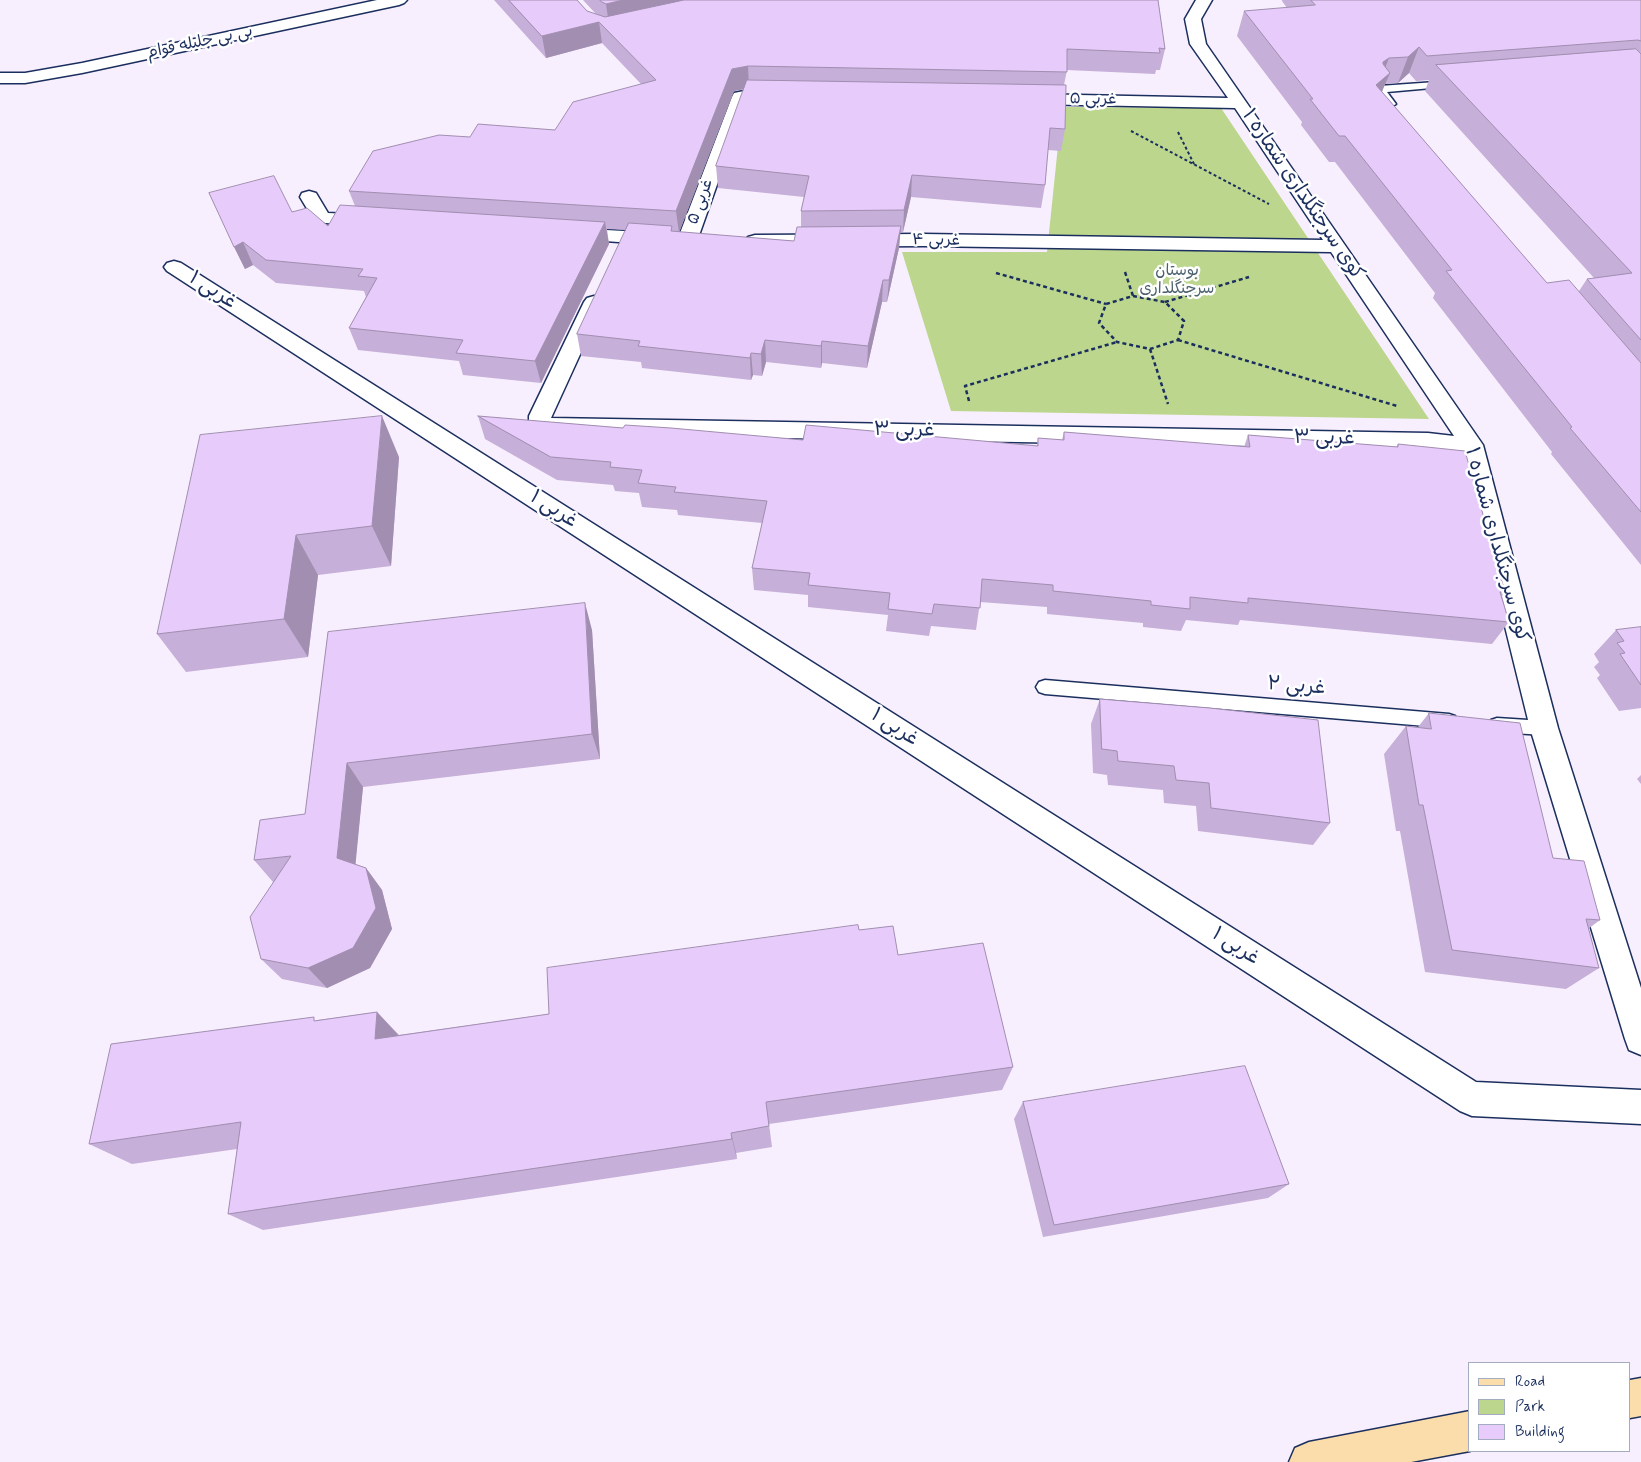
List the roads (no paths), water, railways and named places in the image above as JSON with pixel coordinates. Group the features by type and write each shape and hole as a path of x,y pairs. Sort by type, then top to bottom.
{"main road":[{"path":"1309,1462 1468,1431"}],"street":[{"name":"بی بی جلیله قوام","path":"0,78 25,78 82,68 399,0"},
{"name":"کوی سرجنگلداری شماره ۱","path":"1204,0 1193,19 1198,44 1472,445 1544,728 1641,1039"},
{"name":"غربی ۵","path":"687,241 740,97 749,95 798,96"},
{"name":"غربی ۵","path":"1015,99 1240,103"},
{"path":"310,197 322,218 390,223"},
{"path":"556,233 620,246 707,241"},
{"name":"غربی ۴","path":"736,241 923,240 1336,246"},
{"name":"غربی ۱","path":"174,267 1472,1099 1641,1107"},
{"name":"غربی ۳","path":"603,282 540,416 540,423 548,426 1428,441 1472,445"}],"lane":[{"path":"1398,112 1379,89 1457,83"},
{"name":"غربی ۲","path":"1045,687 1466,722"},
{"path":"1485,724 1544,728"}],"park label":[{"name":"بوستان سرجنگلداری","path":"1177,281"}]}
